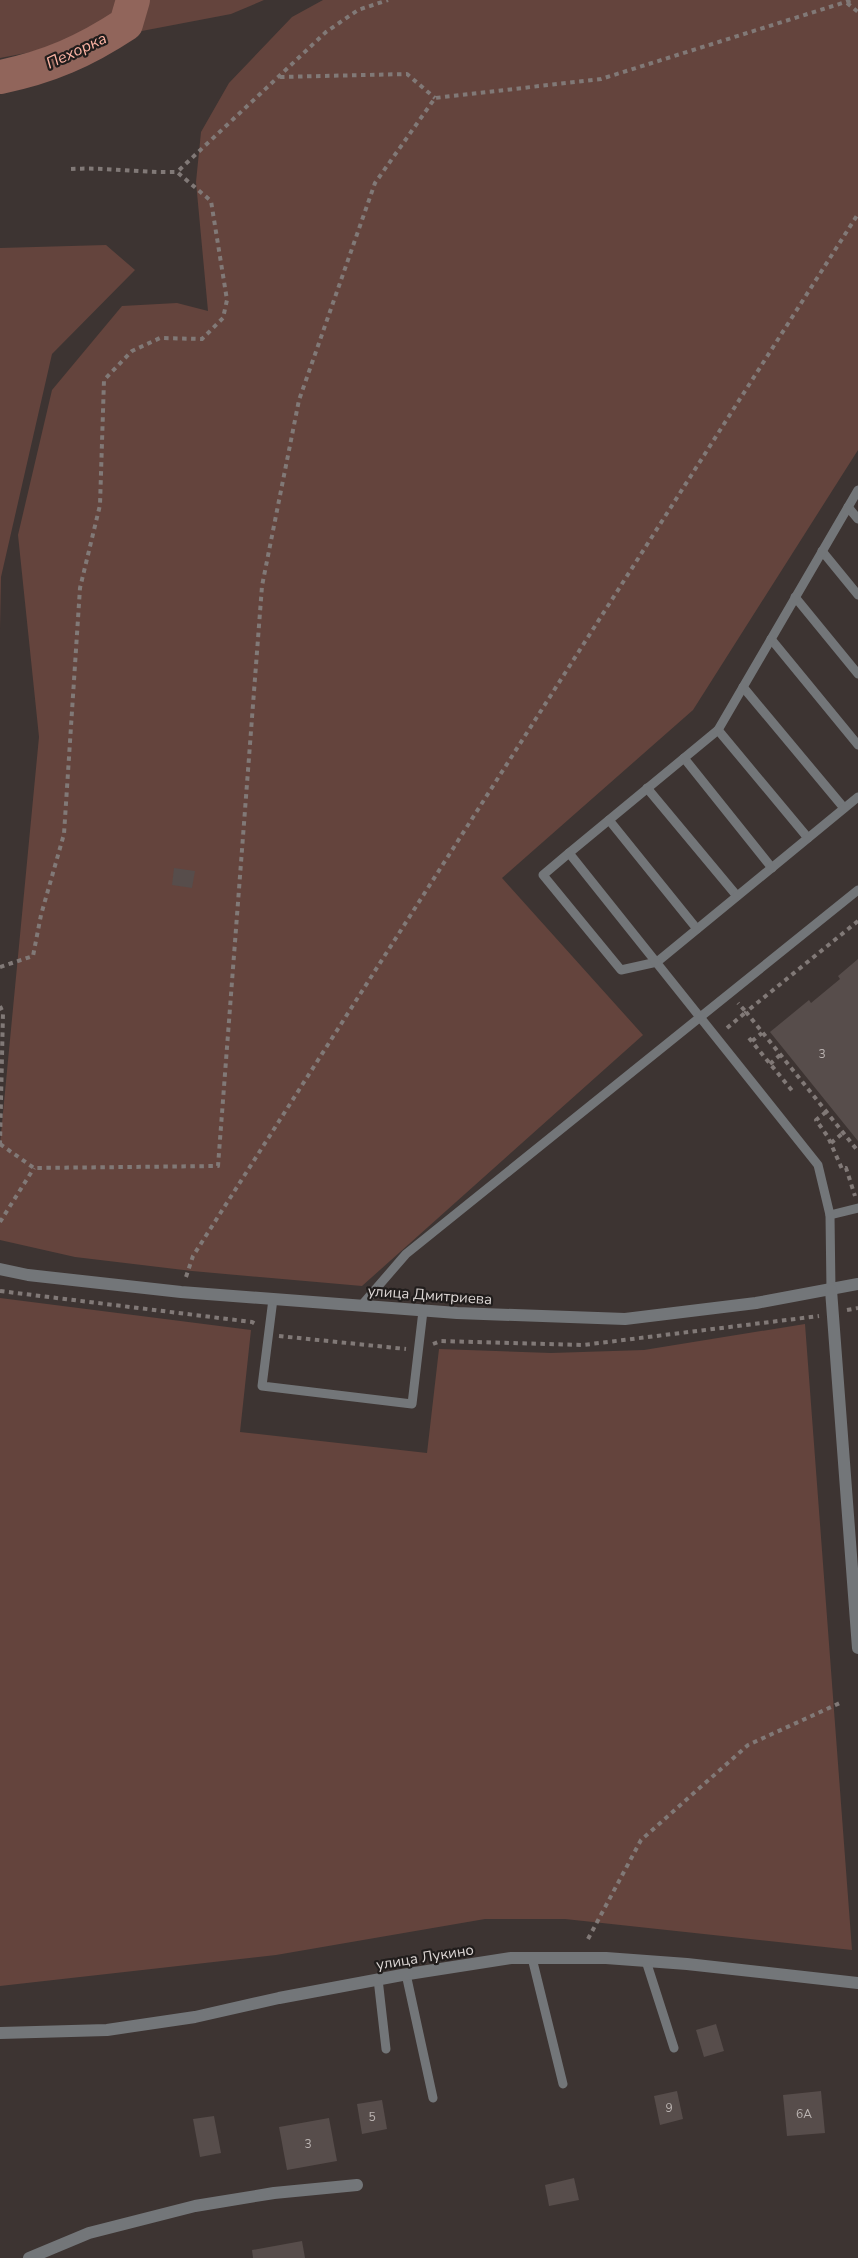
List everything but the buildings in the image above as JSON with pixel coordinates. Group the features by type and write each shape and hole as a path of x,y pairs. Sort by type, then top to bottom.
{"street":[{"name":"улица Дмитриева","path":"0,1269 28,1275 181,1292 423,1311 625,1319 756,1303 858,1284"},
{"path":"831,1290 858,1648"},
{"name":"улица Лукино","path":"0,2033 107,2030 195,2017 279,1998 406,1974 511,1958 606,1958 858,1983"},
{"path":"28,2258 89,2233 195,2206 274,2193 357,2186"}],"lane":[{"path":"858,490 718,730 543,875 621,970 657,962 858,797"},
{"path":"848,507 858,519"},
{"path":"822,551 858,594"},
{"path":"795,597 858,674"},
{"path":"771,639 858,745"},
{"path":"742,687 844,808"},
{"path":"718,730 808,838"},
{"path":"684,758 772,868"},
{"path":"647,788 737,896"},
{"path":"609,820 697,929"},
{"path":"569,854 818,1165 830,1215 831,1290"},
{"path":"362,1306 405,1254 858,890"},
{"path":"830,1215 857,1204"},
{"path":"273,1299 262,1386 412,1404 423,1311"},
{"path":"532,1958 563,2084"},
{"path":"646,1961 674,2048"},
{"path":"406,1974 433,2098"},
{"path":"378,1979 387,2049"}],"path":[{"path":"70,169 98,167 148,173 177,172 334,26 358,10 388,0"},
{"path":"280,76 407,74 435,98 601,79 849,1 858,12"},
{"path":"0,1006 3,1013 0,1144 34,1168 218,1166 262,586 299,400 375,183 435,98"},
{"path":"0,967 33,956 41,915 64,834 80,588 100,505 104,380 132,351 160,338 202,339 223,318 227,300 211,201 177,172"},
{"path":"181,1292 192,1256 858,214"},
{"path":"716,1037 858,921"},
{"path":"730,993 858,1151"},
{"path":"762,1033 750,1040 794,1093"},
{"path":"770,1064 780,1055"},
{"path":"826,1112 816,1120 831,1143 842,1169 846,1168 857,1204"},
{"path":"831,1143 843,1133"},
{"path":"0,1222 34,1168"},
{"path":"588,1939 641,1840 748,1745 842,1702"}],"shaded area":[{"path":"0,0 264,0 231,14 0,58"},
{"path":"323,0 858,0 858,450 693,710 502,878 643,1035 362,1286 192,1271 75,1257 0,1240 0,1144 39,737 18,535 52,390 122,306 177,303 208,311 196,182 201,132 229,83 292,17"},
{"path":"106,245 135,270 52,354 1,577 0,629 0,248"},
{"path":"0,1298 251,1330 240,1432 427,1453 439,1349 551,1353 644,1350 805,1324 852,1950 565,1919 485,1919 276,1955 0,1986"}],"waterway":[{"name":"Пехорка","path":"0,77 51,63 96,42 126,24 133,0"}]}
